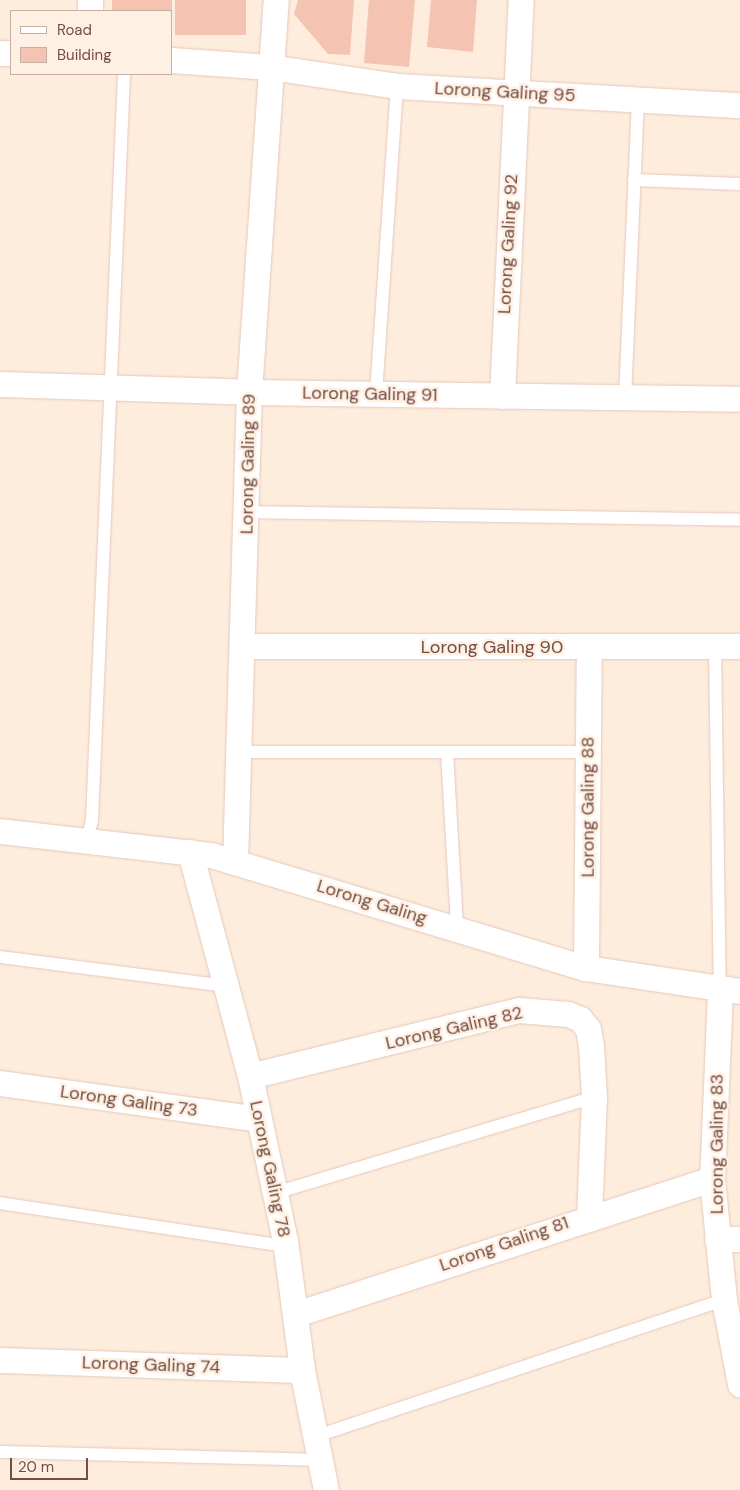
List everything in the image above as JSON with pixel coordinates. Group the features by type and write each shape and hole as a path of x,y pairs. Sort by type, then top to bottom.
{"street":[{"name":"Lorong Galing 89","path":"236,862 244,646 249,392 276,0"},
{"name":"Lorong Galing 92","path":"502,396 515,93 521,0"},
{"name":"Lorong Galing 95","path":"172,60 270,67 397,86 740,105"},
{"name":"Lorong Galing 91","path":"0,384 249,392 740,399"},
{"name":"Lorong Galing 90","path":"244,646 740,646"},
{"name":"Lorong Galing 88","path":"586,968 589,647"},
{"name":"Lorong Galing","path":"0,831 190,852 236,862 457,927 586,968 730,991"},
{"name":"Lorong Galing 78","path":"190,852 250,1076 275,1193 286,1246 302,1370 326,1490"},
{"name":"Lorong Galing 83","path":"730,991 712,1179 729,1239 724,1300 740,1384"},
{"name":"Lorong Galing 82","path":"250,1076 498,1015 537,1011 568,1014 580,1019 588,1029 594,1097 589,1216"},
{"name":"Lorong Galing 73","path":"0,1083 259,1119"},
{"name":"Lorong Galing 81","path":"296,1314 589,1216 712,1179"},
{"name":"Lorong Galing 74","path":"0,1360 302,1370"}],"lane":[{"path":"87,840 92,820 124,75"},
{"path":"376,394 397,86"},
{"path":"625,398 638,100"},
{"path":"634,180 740,184"},
{"path":"247,512 740,520"},
{"path":"715,647 730,991"},
{"path":"240,752 588,752"},
{"path":"447,752 457,927"},
{"path":"0,957 226,986"},
{"path":"275,1193 594,1097"},
{"path":"0,1203 286,1246"},
{"path":"0,1452 317,1448 724,1300"}],"building":[{"path":"112,0 172,0 172,10 112,10"},
{"path":"175,0 246,0 246,35 175,35"},
{"path":"298,0 354,0 350,55 328,54 294,14"},
{"path":"369,0 415,0 409,67 364,63"},
{"path":"431,0 477,0 473,52 427,47"}]}
